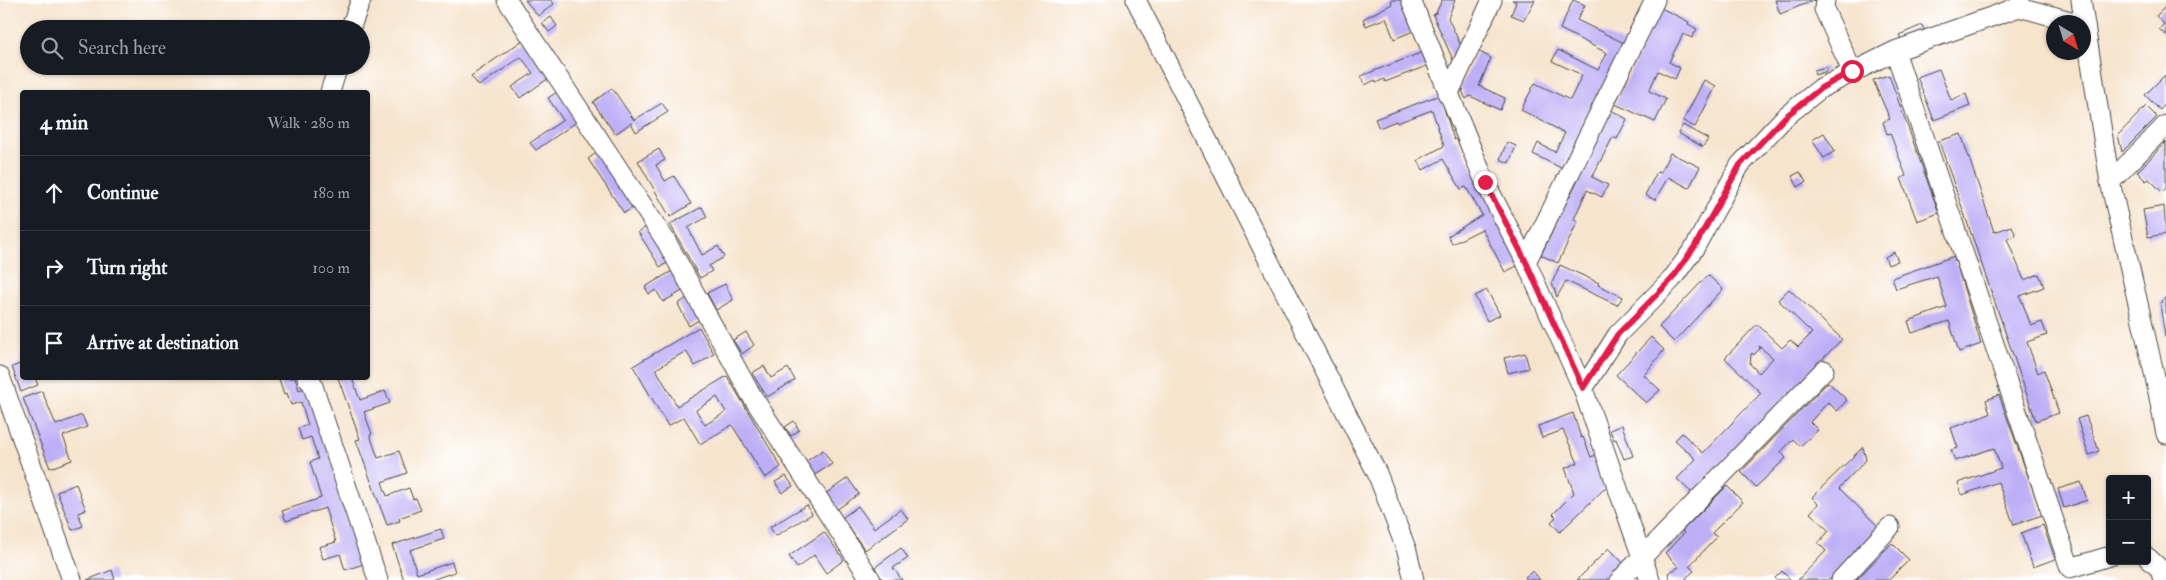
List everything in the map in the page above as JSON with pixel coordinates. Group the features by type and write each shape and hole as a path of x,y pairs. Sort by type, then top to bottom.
{"street":[{"path":"353,20 361,0"},
{"path":"507,0 666,241 750,393 871,580"},
{"path":"1136,0 1377,472 1407,551 1414,580"},
{"path":"1411,0 1448,95 1485,182 1526,262 1583,388 1650,580"},
{"path":"1448,95 1492,0"},
{"path":"1526,262 1655,0"},
{"path":"1825,0 1824,9 1852,71"},
{"path":"2081,0 2081,15"},
{"path":"1583,388 1618,334 1672,279 1690,253 1740,165 1785,117 1821,88 1895,51 2019,7 2047,15"},
{"path":"1895,51 2070,574 2106,558"},
{"path":"2087,60 2110,182 2161,371 2166,434"},
{"path":"331,90 335,75"},
{"path":"2110,182 2166,125"},
{"path":"1620,580 1824,370"},
{"path":"0,376 72,580"},
{"path":"309,380 312,383 378,580"},
{"path":"1840,580 1890,527"},
{"path":"2151,560 2160,568 2163,580"}],"building":[{"path":"525,0 551,0 554,4 538,16"},
{"path":"1391,0 1406,0 1416,30 1394,39 1386,18 1366,26 1363,19 1392,4"},
{"path":"1442,0 1455,0 1448,18 1463,50 1454,62 1433,15 1436,13"},
{"path":"1512,0 1535,0 1524,20 1511,15 1516,2"},
{"path":"1573,0 1585,5 1577,20 1628,45 1563,169 1533,154 1538,143 1555,152 1565,133 1521,110 1535,83 1570,100 1582,75 1552,61 1558,50 1598,70 1607,53 1560,29"},
{"path":"1775,0 1815,0 1780,14"},
{"path":"2166,6 2166,35 2159,29 2164,24 2156,16"},
{"path":"1661,8 1689,22 1688,24 1697,29 1692,38 1683,34 1669,62 1680,68 1675,79 1658,71 1649,91 1666,99 1655,122 1615,104"},
{"path":"551,17 557,26 549,32 542,23"},
{"path":"1922,25 1924,30 1901,39 1899,35"},
{"path":"526,38 552,76 520,98 512,87 533,73 521,57 479,86 471,76"},
{"path":"1478,51 1491,58 1479,86 1505,98 1500,110 1470,96 1466,99 1462,91 1464,90 1460,88"},
{"path":"1423,52 1429,65 1385,82 1384,79 1376,83 1375,80 1365,85 1361,76"},
{"path":"1826,67 1827,71 1815,75 1814,70"},
{"path":"1939,69 1951,100 1966,94 1970,106 1934,120 1917,77"},
{"path":"1889,75 1939,213 1917,221 1901,178 1906,176 1890,133 1887,134 1883,122 1890,119 1873,80"},
{"path":"2165,75 2166,103 2160,110 2145,95"},
{"path":"1704,80 1716,86 1695,127 1683,121"},
{"path":"612,88 634,120 662,103 668,112 636,132 631,123 615,134 593,102"},
{"path":"560,90 581,119 536,150 530,143 563,120 548,98"},
{"path":"1440,95 1454,140 1456,139 1479,179 1521,264 1505,272 1482,229 1452,244 1448,236 1482,215 1466,187 1461,189 1443,159 1423,170 1418,160 1444,146 1432,110 1379,128 1375,119"},
{"path":"2146,106 2157,117 2122,152 2118,135"},
{"path":"1611,110 1627,119 1617,139 1613,137 1592,177 1608,185 1602,197 1587,190 1574,219 1578,221 1558,263 1541,255"},
{"path":"1683,125 1708,139 1703,147 1678,133"},
{"path":"1824,133 1835,151 1824,158 1812,140"},
{"path":"1961,134 1994,232 2012,226 2016,236 2007,239 2024,280 2039,274 2044,287 2020,296 2031,326 2042,322 2047,335 2027,342 2038,373 2044,370 2059,413 2036,421 1939,141"},
{"path":"1507,142 1516,146 1509,163 1500,159"},
{"path":"2166,142 2166,188 2162,192 2149,179 2146,181 2137,172"},
{"path":"659,149 665,160 656,165 665,181 674,176 691,204 670,217 638,161"},
{"path":"600,150 637,205 624,213 588,159"},
{"path":"1670,153 1700,167 1689,188 1668,177 1655,200 1645,195 1657,172 1660,173"},
{"path":"1800,172 1806,182 1798,187 1792,176"},
{"path":"2164,206 2166,234 2148,237 2143,210"},
{"path":"702,207 707,217 688,228 702,255 718,246 724,257 709,266 712,271 700,278 670,224"},
{"path":"648,226 669,262 660,267 638,232"},
{"path":"1894,252 1898,261 1888,265 1885,257"},
{"path":"1954,256 1981,344 1959,352 1949,321 1912,333 1908,321 1947,307 1937,276 1896,289 1892,278"},
{"path":"1560,265 1599,283 1598,285 1623,297 1617,305 1566,281 1557,297 1552,283"},
{"path":"672,271 684,290 663,302 656,290 649,294 645,287"},
{"path":"1708,275 1723,289 1674,342 1659,327"},
{"path":"725,284 733,300 716,310 707,293"},
{"path":"1789,289 1842,339 1692,493 1677,479 1696,459 1675,440 1682,433 1703,453 1761,393 1725,358 1757,324 1782,348 1790,340 1798,347 1812,333 1778,300","holes":["1759,346 1773,358 1759,373 1750,364 1751,355 1752,353 1754,355 1760,348"]},
{"path":"1487,290 1500,315 1487,321 1475,296"},
{"path":"2166,297 2166,337 2165,337 2160,303"},
{"path":"687,298 699,320 689,326 678,304"},
{"path":"699,327 714,354 695,366 686,351 656,369 677,406 727,376 781,467 765,478 732,425 700,444 684,417 668,426 633,366","holes":["717,397 726,412 705,425 696,410"]},
{"path":"746,332 754,345 742,354 733,340"},
{"path":"1651,337 1664,350 1644,375 1660,390 1646,403 1616,375"},
{"path":"1525,353 1529,368 1508,373 1504,358"},
{"path":"20,364 20,380 36,380 38,385 21,392 12,367"},
{"path":"764,366 771,378 788,368 795,380 767,397 752,373"},
{"path":"279,380 296,380 299,390 308,387 367,563 345,570 340,554 323,559 319,547 336,542 325,508 286,521 282,511 321,498 310,462 318,459 311,437 302,440 298,428 308,425 301,402 291,405 287,393 284,394"},
{"path":"339,380 353,380 360,400 385,391 390,403 364,412 372,434 370,435 378,458 399,451 407,473 382,482 387,496 409,488 413,499 416,498 421,510 399,518 400,521 387,525 356,440 360,439"},
{"path":"1828,382 1847,400 1837,411 1828,402 1810,422 1818,430 1800,446 1793,439 1781,452 1786,458 1756,487 1741,472"},
{"path":"42,391 56,425 82,415 87,427 63,436 72,460 50,468 23,398"},
{"path":"1999,395 2042,515 2014,525 1998,482 1962,495 1958,483 2001,468 1994,448 1955,461 1951,450 1958,448 1951,428 1990,414 1986,400"},
{"path":"1573,413 1581,438 1583,437 1591,457 1599,454 1611,487 1603,490 1560,532 1551,522 1556,517 1553,514 1574,493 1565,468 1578,463 1563,430 1542,438 1538,426"},
{"path":"2086,416 2099,451 2089,455 2077,419"},
{"path":"794,421 799,430 791,436 785,427"},
{"path":"1622,425 1633,456 1624,459 1610,430"},
{"path":"1863,447 1866,460 1839,488 1880,528 1829,580 1798,580 1826,551 1818,543 1829,531 1810,513 1818,504 1812,497"},
{"path":"823,450 832,464 813,476 805,462"},
{"path":"786,476 793,486 782,493 775,482"},
{"path":"848,478 859,494 836,510 825,494"},
{"path":"2081,482 2087,500 2064,508 2058,489"},
{"path":"76,484 86,510 78,513 83,526 72,530 57,492"},
{"path":"1727,486 1743,502 1712,533 1717,537 1689,566 1694,571 1686,578 1687,580 1670,580 1668,573 1679,567 1665,553 1684,533 1682,531"},
{"path":"807,505 812,514 775,536 770,527"},
{"path":"858,506 874,528 901,509 908,519 865,550 842,518"},
{"path":"2043,525 2055,559 2033,567 2021,533"},
{"path":"441,529 444,539 410,550 417,574 452,562 455,572 431,580 404,580 392,545"},
{"path":"824,532 844,560 826,573 814,555 797,568 789,556"},
{"path":"1892,543 1909,560 1889,580 1856,580"},
{"path":"901,548 908,558 893,568 902,580 883,580 874,568"},
{"path":"1609,548 1624,564 1607,580 1577,580"},
{"path":"112,570 115,580 87,580"},
{"path":"1533,571 1540,580 1528,580 1525,577"},
{"path":"1782,571 1791,580 1776,580 1775,578"}],"route":[{"path":"1485,182 1526,262 1583,388 1618,334 1672,279 1695,246 1740,165 1785,117 1821,88 1852,71"}]}
